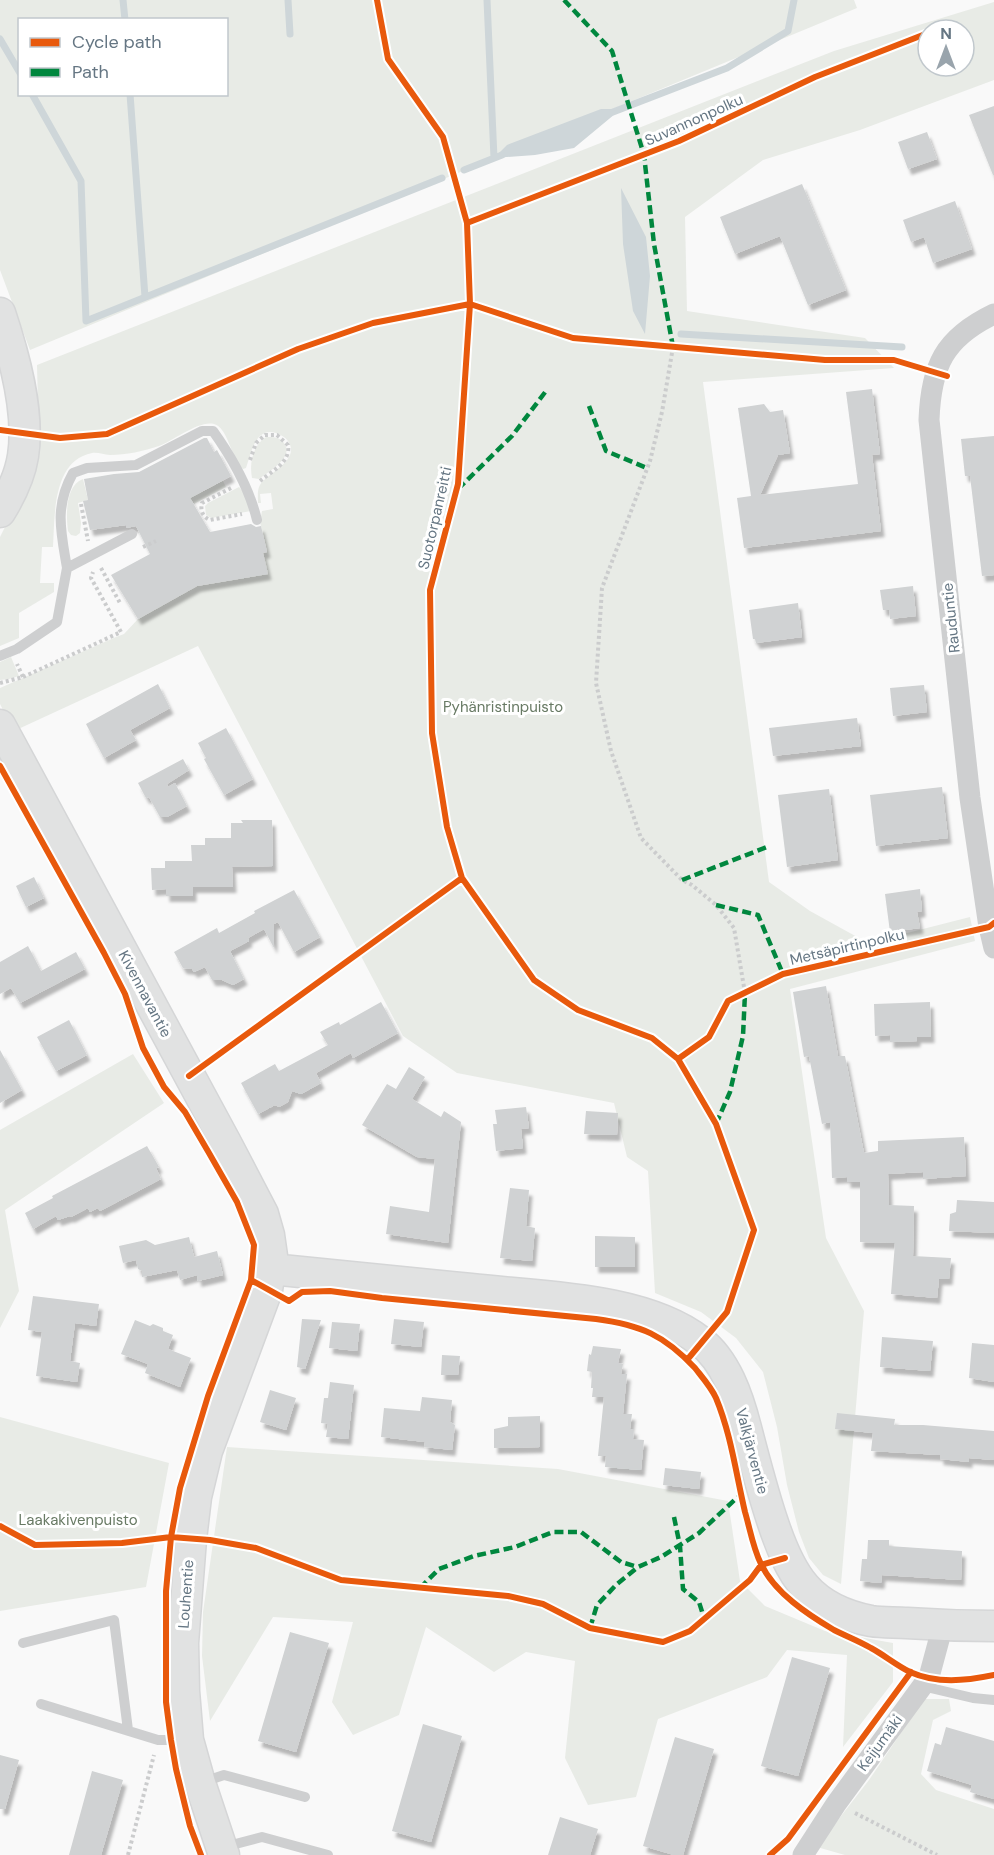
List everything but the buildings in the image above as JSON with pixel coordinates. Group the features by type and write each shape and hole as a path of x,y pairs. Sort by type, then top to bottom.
{"street":[{"path":"0,314 14,363 22,403 24,434 22,457 9,496 0,512"},
{"name":"Rauduntie","path":"994,314 978,321 963,332 942,357 930,395 929,420 970,798 988,927 994,948"},
{"name":"Kivennavantie","path":"0,725 263,1214 269,1235 271,1269"},
{"name":"Valkjärventie","path":"271,1269 596,1303 655,1316 678,1326 701,1342 719,1360 741,1407 765,1499 779,1541 793,1573 806,1588 823,1603 844,1613 872,1621 994,1626"},
{"name":"Louhentie","path":"222,1852 188,1740 183,1643 196,1497 207,1451 267,1290 271,1269"},
{"name":"Keijumäki","path":"803,1855 836,1804 929,1677 943,1625"}],"lane":[{"path":"0,656 12,651 57,622 66,568 59,517 64,489 73,473 87,468 136,465 202,431 213,431 245,481 256,516"},
{"path":"66,568 132,534"},
{"path":"23,1643 114,1620 128,1730"},
{"path":"922,1686 973,1698 994,1700"},
{"path":"41,1704 158,1740 188,1740"},
{"path":"200,1783 224,1775 304,1797"},
{"path":"222,1852 262,1837 328,1855"}],"path":[{"path":"663,346 685,348"},
{"path":"673,347 662,412 650,461 603,588 596,683 611,751 641,838 682,880 692,885 716,905 734,928 745,993"},
{"path":"245,481 254,449 260,438 271,434 286,441 289,449 284,462 257,483 245,481 202,503 202,512 205,518 210,520 256,516"},
{"path":"81,504 91,555"},
{"path":"137,550 156,541"},
{"path":"0,683 23,677 121,632 91,578 93,572 110,563"},
{"path":"101,568 120,603"},
{"path":"12,651 23,677"},
{"path":"736,997 754,988"},
{"path":"128,1855 158,1740"},
{"path":"836,1804 937,1855"}],"green space":[{"path":"0,0 854,0 857,8 30,350 0,270"},
{"name":"Pyhänristinpuisto","path":"994,2 994,80 860,130 763,160 685,217 687,311 865,338 894,368 703,382 769,882 810,911 868,943 970,917 975,941 790,989 826,1238 864,1311 841,1584 823,1575 809,1558 799,1532 763,1372 736,1338 701,1312 655,1293 648,1171 627,1157 614,1103 457,1073 403,1036 198,646 14,731 0,704 0,688 124,634 138,619 197,586 267,574 263,553 267,552 260,522 262,511 273,509 271,493 260,494 261,503 258,503 258,489 264,480 287,460 291,448 284,437 276,433 263,434 255,443 246,468 243,469 235,458 223,431 219,426 208,424 201,425 147,450 116,455 92,453 79,458 69,467 58,491 53,547 42,547 40,583 54,583 54,592 19,613 19,638 0,646 0,537 21,495 39,448 37,365 834,51 916,26 916,78 976,78 976,18 942,18"},
{"path":"266,437 282,441 286,454 279,464 259,479 252,478 253,455 258,445"},
{"path":"83,479 88,500 78,503 81,523 80,533 76,536 71,535 68,531 68,502 73,488"},
{"path":"223,481 226,487 194,504 190,498"},
{"path":"239,487 245,494 251,511 211,518 206,515 205,506 208,503"},
{"path":"11,657 19,676 0,680 0,662"},
{"path":"133,1054 164,1103 5,1210 19,1291 0,1328 0,1130"},
{"name":"Laakakivenpuisto","path":"0,1417 169,1463 146,1587 0,1611"},
{"path":"227,1447 558,1469 728,1501 740,1581 765,1606 825,1631 893,1643 893,1682 843,1747 847,1655 787,1650 767,1677 658,1719 636,1797 588,1805 565,1758 575,1661 526,1652 494,1672 426,1627 399,1715 353,1735 332,1702 353,1622 273,1617 210,1721 202,1656 203,1612"},
{"path":"924,1699 949,1699 951,1711 933,1720 921,1774 936,1790 994,1809 994,1855 845,1855 817,1847 869,1780"}],"shaded area":[{"path":"601,109 621,109 574,148 535,155 494,158 507,145"},
{"path":"621,188 646,237 650,276 645,334 633,311 623,244"}],"waterway":[{"path":"123,0 125,18"},
{"path":"288,0 290,34"},
{"path":"487,0 494,158"},
{"path":"613,112 727,68 788,31 794,0"},
{"path":"0,39 18,70"},
{"path":"33,96 81,181 86,321 442,178"},
{"path":"130,96 145,297"},
{"path":"464,170 502,155"},
{"path":"681,334 902,347"}],"marked path":[{"path":"564,0 612,51 644,155 654,244 673,347"},
{"path":"458,489 512,436 546,391"},
{"path":"589,406 606,451 647,468"},
{"path":"682,880 767,847"},
{"path":"716,905 758,915 783,974"},
{"path":"716,1124 730,1092 743,1036 745,993"},
{"path":"590,1628 597,1605 617,1584 638,1567 661,1557 699,1533 741,1494"},
{"path":"674,1517 680,1546 683,1589 699,1602 704,1618"},
{"path":"420,1588 439,1569 474,1556 515,1547 553,1532 581,1532 621,1562 638,1567"}],"cycle path":[{"name":"Suotorpanreitti","path":"377,0 388,59 443,137 467,223 470,304 458,484 430,590 432,733 447,827 462,878 534,980 578,1010 652,1038 678,1059"},
{"name":"Suvannonpolku","path":"467,223 679,141 815,77 916,38"},
{"path":"0,430 60,438 107,434 298,349 373,323 470,304 573,338 825,360 894,360 947,376"},
{"path":"0,766 125,994 143,1048 164,1087 185,1112 237,1202 254,1245 251,1280 208,1396 180,1488 171,1537 166,1591 166,1702 171,1740 190,1826 201,1855"},
{"path":"189,1076 462,878"},
{"name":"Metsäpirtinpolku","path":"687,1360 727,1312 754,1230 716,1124 678,1059 709,1037 728,1001 783,974 989,927 994,923"},
{"path":"251,1280 289,1301 302,1292 330,1291 596,1319 639,1328 651,1333 684,1357 714,1394 729,1440 756,1552 767,1575 783,1593 824,1624 920,1676 951,1680 994,1675"},
{"path":"0,1526 35,1545 122,1543 171,1537 210,1540 256,1548 341,1580 508,1596 543,1604 590,1628 663,1642 690,1631 750,1580 761,1565 785,1558"},
{"path":"770,1855 788,1839 911,1672"}]}
